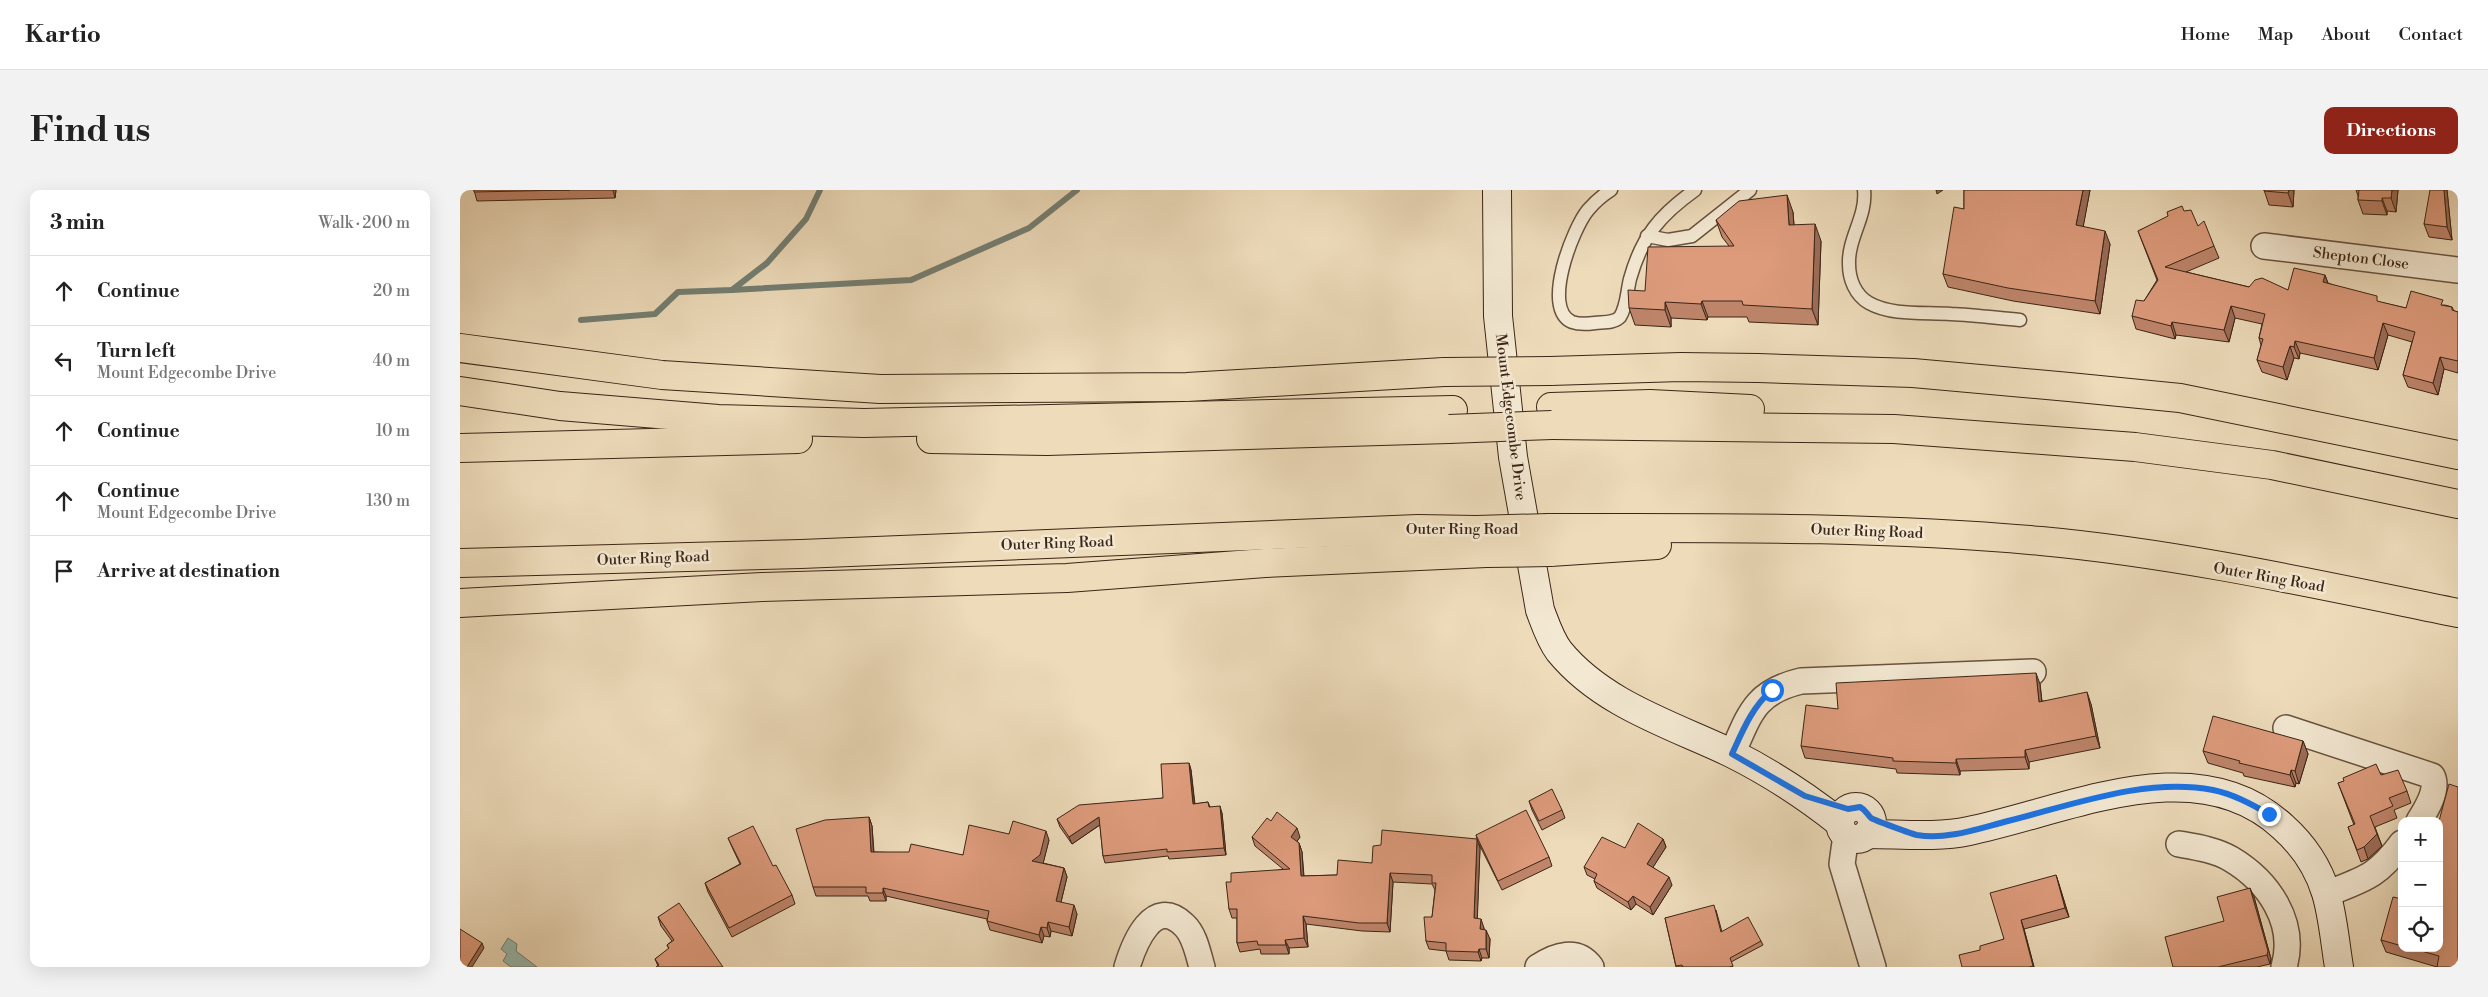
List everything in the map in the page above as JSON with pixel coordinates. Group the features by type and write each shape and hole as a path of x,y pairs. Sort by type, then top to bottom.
{"highway":[{"path":"460,348 662,375 880,389 1187,386 1444,372 1681,367 1913,373 2180,398 2458,455"},
{"path":"460,391 560,406 718,419 864,424 1450,419 1552,416 1894,429 2135,447 2272,465 2458,504"},
{"path":"460,448 878,438 1047,441 1450,419"},
{"name":"Outer Ring Road","path":"460,563 801,554 1418,529 1481,542 1550,540 1746,528 1870,530 2041,541 2150,555 2458,613"},
{"path":"460,581 799,569 1418,529"},
{"path":"460,603 762,587 1067,578 1481,542"}],"street":[{"name":"Mount Edgecombe Drive","path":"1497,190 1498,316 1513,457 1540,610 1558,650 1600,690 1732,754 1855,826"},
{"name":"Shepton Close","path":"2264,246 2458,270"},
{"path":"1732,754 1744,726 1760,700 1772,690 1784,685 1801,681 2033,672"},
{"path":"2286,728 2432,776 2434,780 2432,794 2420,817"},
{"path":"1873,967 1844,873 1855,826 1934,836 1969,831 2108,796 2150,789 2181,787 2214,790 2244,800 2269,814 2296,839 2316,870 2326,894 2339,967"},
{"path":"2179,844 2200,847 2230,858 2250,873 2270,892 2281,909 2287,938 2288,954 2284,967"},
{"path":"2326,894 2375,873 2387,864 2398,849"},
{"path":"1127,967 1139,935 1146,925 1154,919 1164,917 1174,918 1185,925 1194,940 1202,967"},
{"path":"1538,967 1553,958 1573,955 1584,958 1592,967"}],"lane":[{"path":"1611,190 1587,211 1572,237 1560,280 1559,300 1563,314 1568,319 1583,324 1618,319 1623,313 1636,256 1647,236 1662,215 1696,190"},
{"path":"1647,236 1668,240 1692,236 1750,190"},
{"path":"1864,190 1864,203 1849,252 1849,267 1854,287 1867,302 1894,310 2020,320"}],"water":[{"path":"508,938 517,944 516,951 537,967 511,967 503,961 507,954 501,949"}],"building":[{"path":"474,190 570,190 474,192"},
{"path":"1964,190 2083,190 2076,225 2105,231 2095,301 2008,288 1943,274 1954,207 1964,209"},
{"path":"2264,190 2289,190 2288,193"},
{"path":"2359,190 2392,190 2391,198 2382,198 2382,201 2358,200"},
{"path":"2430,190 2444,190 2447,227 2424,224"},
{"path":"1787,195 1789,225 1815,224 1812,309 1743,305 1742,301 1702,301 1701,304 1665,302 1665,310 1629,308 1628,290 1645,291 1648,247 1734,246 1716,220 1739,201"},
{"path":"2182,206 2184,211 2191,210 2198,226 2204,221 2214,246 2165,267 2249,287 2255,280 2262,278 2288,290 2294,268 2325,275 2323,282 2377,296 2377,301 2406,308 2411,291 2443,300 2441,305 2452,307 2452,310 2458,312 2458,361 2440,357 2433,383 2403,375 2415,332 2383,323 2374,358 2295,341 2294,347 2290,346 2283,367 2257,360 2263,339 2259,338 2265,314 2231,306 2224,330 2172,322 2171,326 2132,316 2136,300 2144,301 2158,280 2138,231 2168,216 2167,212"},
{"path":"2036,673 2039,702 2087,692 2096,736 2025,750 2025,757 1956,759 1956,763 1893,761 1893,758 1801,746 1806,705 1838,709 1836,683"},
{"path":"2213,716 2303,741 2295,771 2291,770 2290,775 2239,763 2240,761 2203,751"},
{"path":"1189,763 1193,804 1208,802 1209,807 1220,806 1224,848 1167,852 1167,849 1103,856 1099,817 1069,837 1057,819 1079,805 1163,798 1161,764"},
{"path":"2376,764 2381,775 2398,770 2407,791 2389,798 2393,806 2370,816 2377,834 2364,847 2357,850 2348,827 2355,824 2338,783 2344,781 2343,778"},
{"path":"2449,784 2458,787 2458,967 2437,967 2439,956 2425,952 2443,952 2443,817 2440,817"},
{"path":"1552,789 1562,810 1539,821 1529,801"},
{"path":"1526,810 1549,857 1498,881 1476,835"},
{"path":"1277,812 1297,828 1291,837 1299,843 1301,876 1337,875 1338,860 1372,863 1373,846 1381,845 1382,830 1477,839 1474,918 1481,919 1480,929 1486,930 1486,949 1479,949 1478,952 1446,951 1446,943 1426,941 1424,917 1432,917 1436,883 1432,883 1432,875 1390,873 1387,923 1359,923 1303,916 1304,938 1285,940 1286,945 1258,945 1257,941 1237,943 1237,909 1229,909 1226,882 1231,882 1231,873 1290,869 1252,837 1267,818 1271,821"},
{"path":"869,817 871,852 909,852 911,844 963,855 969,825 1009,834 1013,821 1046,831 1040,855 1032,861 1064,868 1056,901 1074,905 1069,927 1048,922 1047,928 1041,927 1039,935 987,921 989,911 883,888 883,893 866,893 866,887 813,887 796,829 825,820"},
{"path":"1638,823 1663,839 1647,864 1669,877 1650,907 1633,896 1628,902 1594,881 1597,874 1584,867 1602,837 1625,848"},
{"path":"753,826 773,866 776,865 792,895 729,928 705,883 741,864 728,838"},
{"path":"2056,875 2065,908 2021,920 2033,966 1962,967 1959,955 1980,950 1980,946 2004,939 1990,893"},
{"path":"2250,888 2268,951 2267,955 2218,967 2173,967 2165,937 2224,921 2217,897"},
{"path":"2393,897 2398,898 2398,945 2381,940"},
{"path":"679,903 723,967 656,967 659,965 655,959 669,948 667,945 674,940 658,917"},
{"path":"1714,905 1721,932 1748,917 1761,941 1730,958 1733,966 1676,966 1665,918"},
{"path":"460,929 482,943 467,967 460,967"}],"waterway":[{"path":"581,320 655,314 678,292 732,290 767,263 806,219 820,190"},
{"path":"732,290 911,280 1029,228 1077,190"}],"route":[{"path":"1772,690 1760,700 1744,726 1732,754 1805,796 1848,809 1860,807 1868,812 1871,818 1916,834 1934,836 1969,831 2108,796 2150,789 2181,787 2214,790 2244,800 2269,814"}]}
